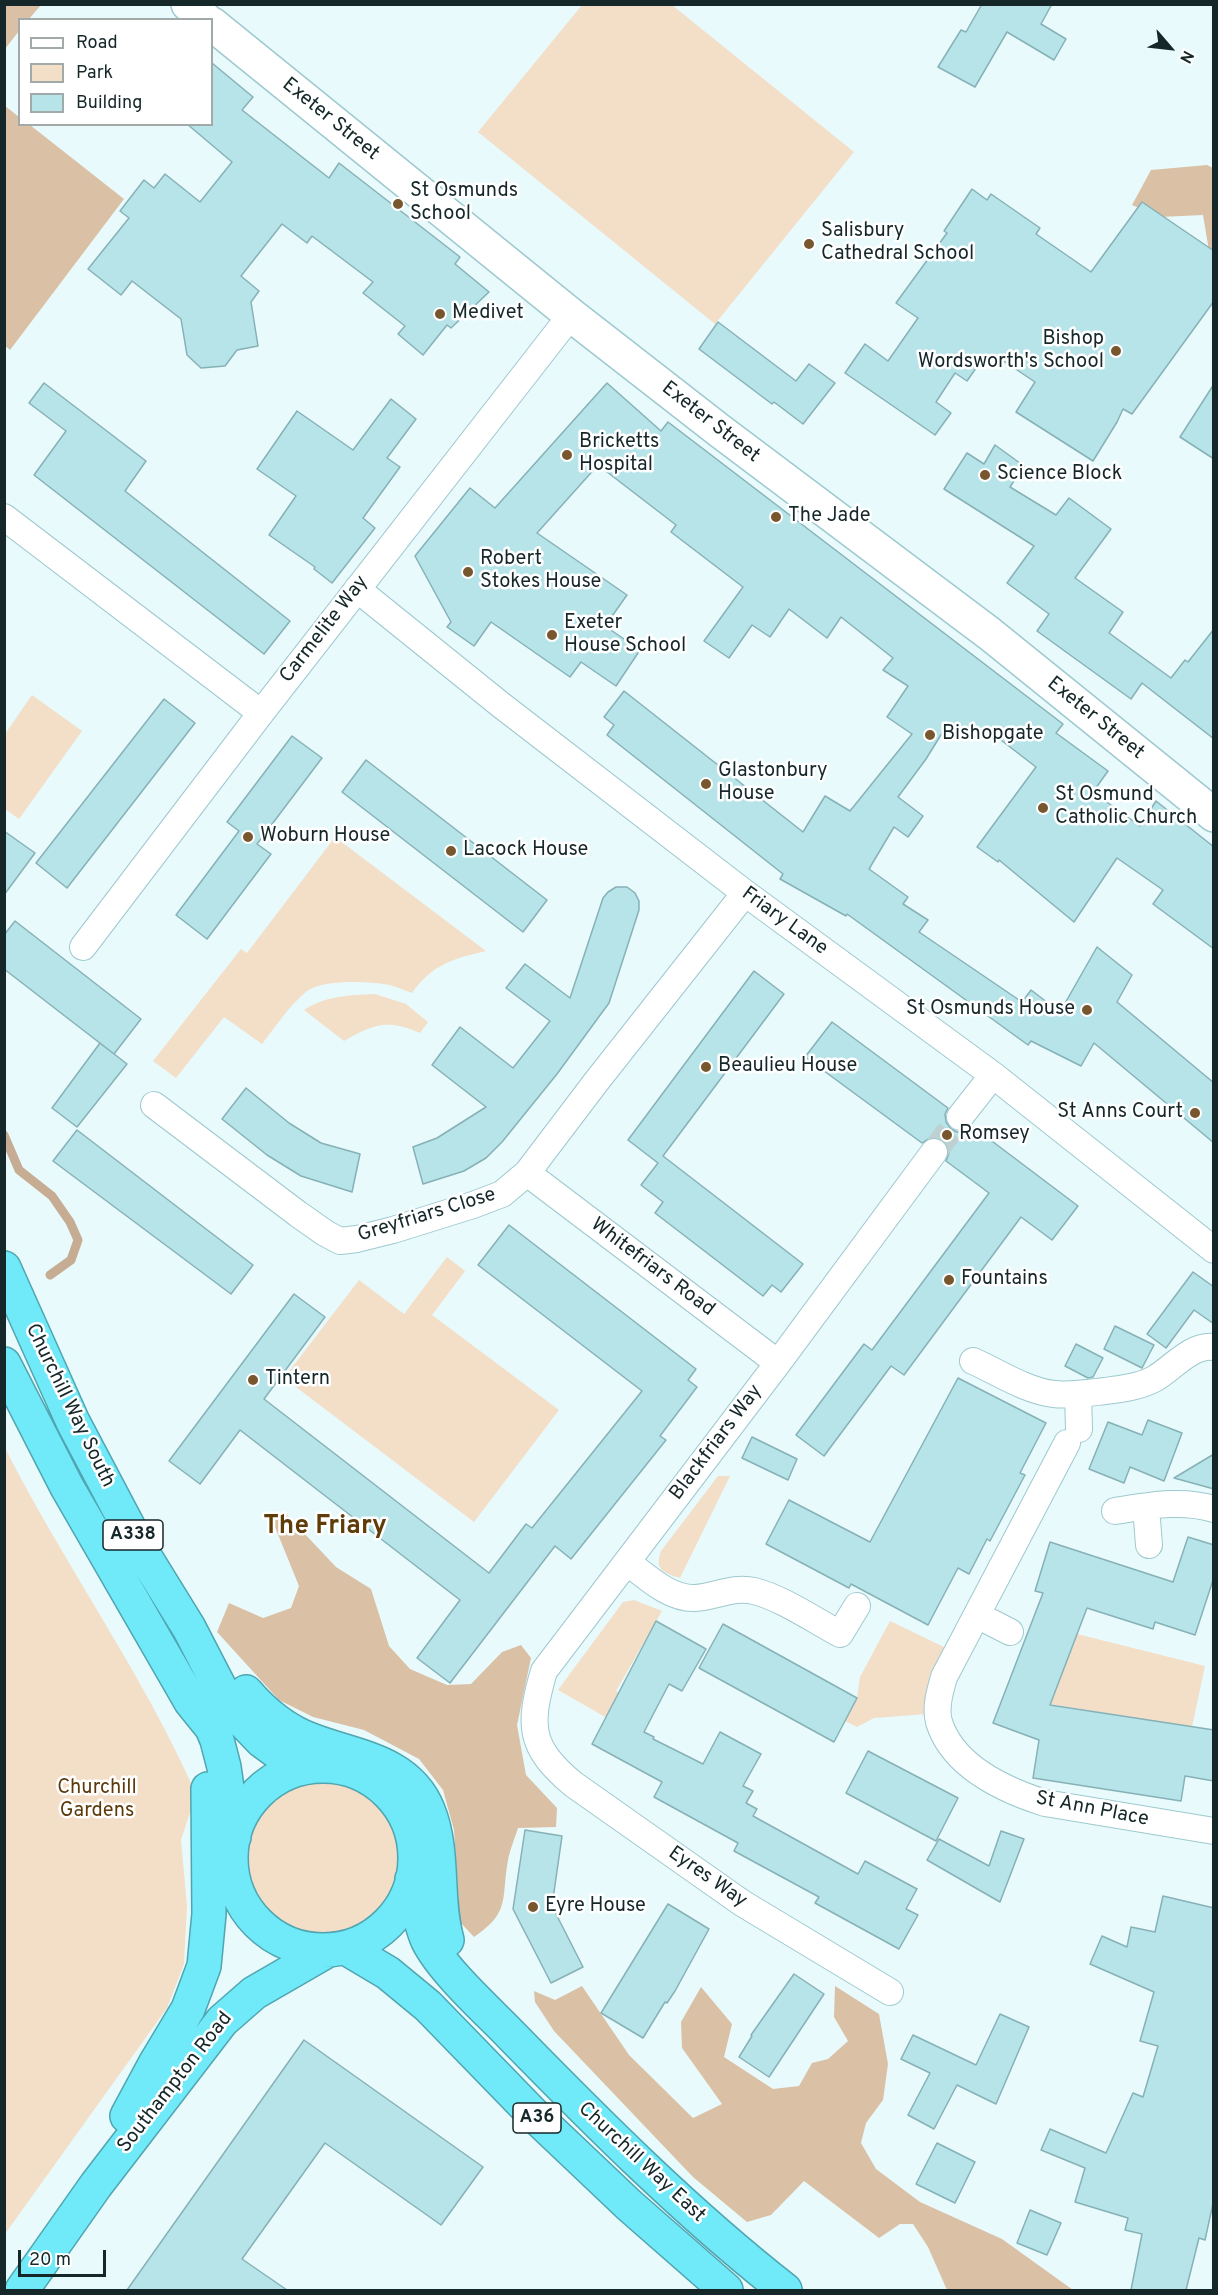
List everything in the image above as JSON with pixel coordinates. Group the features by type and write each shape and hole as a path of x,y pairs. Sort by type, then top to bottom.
{"highway":[{"name":"Churchill Way South","path":"4,1268 73,1422 139,1547 189,1628 220,1688 246,1726 278,1752 307,1766"},
{"name":"Churchill Way South","path":"4,1364 67,1487 191,1702 212,1728 224,1767 234,1837"},
{"name":"A338","path":"189,1628 257,1705 277,1723 312,1741 374,1759 402,1776 413,1786 428,1809 434,1832 440,1877 440,1902 446,1939 471,1994"},
{"name":"A338","path":"128,2116 155,2064 188,2009 204,1966 210,1891 208,1778 191,1702"},
{"name":"A36","path":"307,1766 336,1767 367,1777 390,1795 407,1818 412,1834 412,1879 407,1895 391,1920 372,1935 336,1950 287,1940 251,1916 236,1892 233,1873 234,1837 241,1816 262,1788 285,1773 307,1766"},
{"name":"Churchill Way East","path":"412,1879 428,1941 440,1959 471,1994 569,2095 651,2173 702,2221 785,2290"},
{"name":"Southampton Road","path":"96,2185 128,2116 189,2037 214,1992 236,1892"},
{"name":"Churchill Way East","path":"336,1950 387,1973 428,2007 547,2128 629,2205 726,2290"},
{"name":"Southampton Road","path":"22,2290 96,2185 222,2021 254,1993 336,1950"}],"street":[{"path":"188,4 204,18"},
{"name":"Exeter Street","path":"213,25 571,315 720,431 990,634 1214,815"},
{"name":"Carmelite Way","path":"83,947 261,713 571,315"},
{"path":"4,517 261,713"},
{"name":"Friary Lane","path":"357,589 501,705 745,893 993,1075 1214,1250"},
{"name":"Greyfriars Close","path":"153,1105 298,1214 325,1233 340,1240 357,1239 393,1230 473,1205 502,1194 527,1173 745,893"},
{"path":"960,1117 993,1075"},
{"name":"Blackfriars Way","path":"538,1746 534,1717 537,1693 544,1671 778,1363 934,1152"},
{"name":"Whitefriars Road","path":"527,1173 778,1363"},
{"path":"973,1361 1028,1387 1053,1394 1078,1394 1138,1385 1153,1379 1191,1352 1208,1346 1214,1347"},
{"name":"St Ann Place","path":"1078,1394 1073,1436 944,1677 939,1699 939,1721 951,1749 1000,1786 1021,1796 1045,1803 1214,1831"},
{"path":"1115,1511 1196,1503 1214,1509"},
{"path":"1146,1507 1149,1545"},
{"path":"627,1562 661,1587 677,1594 694,1598 737,1588 754,1591 776,1600 840,1635 856,1606"},
{"path":"977,1615 1010,1632"},
{"name":"Eyres Way","path":"538,1746 552,1767 573,1784 742,1903 890,1992"}],"green space":[{"path":"582,5 672,5 854,152 715,324 478,132"},
{"path":"32,695 82,731 19,819 5,809 5,734"},
{"path":"335,837 486,951 444,964 428,975 412,993 390,985 371,983 347,982 314,987 294,1003 262,1044 224,1017 176,1078 153,1061 241,949 247,953"},
{"path":"375,994 406,1004 428,1022 420,1033 398,1026 381,1025 344,1041 304,1010 329,999"},
{"path":"447,1257 465,1271 432,1315 559,1410 474,1522 284,1378 359,1280 404,1314"},
{"name":"Churchill Gardens","path":"4,1446 52,1534 152,1705 196,1794 181,1840 187,1906 184,1964 167,2008 5,2234"},
{"path":"718,1476 730,1476 680,1578 665,1572 659,1563 661,1551"},
{"path":"634,1600 662,1611 616,1691 620,1693 607,1718 558,1690 623,1602"},
{"path":"890,1621 946,1648 927,1714 874,1718 857,1727 845,1721 857,1698 860,1677"},
{"path":"1077,1634 1205,1666 1192,1727 1050,1704"},
{"path":"324,1779 339,1780 354,1785 368,1792 380,1802 390,1814 397,1828 402,1843 402,1873 397,1888 390,1902 380,1914 368,1924 354,1931 339,1936 324,1937 309,1936 294,1931 280,1924 268,1914 258,1902 251,1888 246,1873 245,1858 246,1843 251,1828 258,1814 268,1802 280,1792 294,1785 309,1780"}],"shaded area":[{"path":"5,4 41,5 30,18 18,18 18,32 5,49"},
{"path":"4,105 18,116 18,126 31,126 124,199 10,350 4,345"},
{"path":"1207,165 1213,168 1213,259 1209,251 1203,215 1160,217 1132,205 1151,170"},
{"path":"275,1513 286,1514 336,1567 371,1589 389,1646 410,1669 447,1685 471,1684 502,1652 521,1645 531,1658 517,1725 526,1775 557,1808 556,1827 518,1828 509,1856 504,1895 499,1912 486,1928 474,1937 460,1922 454,1830 443,1790 419,1759 364,1730 313,1717 279,1700 217,1632 229,1603 263,1618 291,1608 299,1586 273,1522"},
{"path":"582,1986 629,2055 693,2118 722,2104 682,2048 681,2022 701,1987 732,2024 724,2057 773,2089 799,2086 812,2063 828,2059 848,2041 834,2017 835,1986 879,2014 888,2064 883,2100 866,2123 861,2143 876,2169 920,2202 1002,2239 1073,2290 947,2290 928,2247 913,2224 900,2224 879,2238 804,2181 771,2215 747,2222 693,2177 554,2031 535,2002 534,1991 555,2000"}],"building":[{"path":"982,4 1052,4 1041,24 1066,39 1054,60 1007,32 975,87 938,67 961,30 966,32"},
{"path":"213,64 253,97 242,110 329,178 339,163 460,257 455,264 489,292 451,328 447,325 423,355 398,334 405,326 363,293 373,282 312,236 307,243 282,224 241,276 259,291 251,302 258,346 237,350 225,366 201,368 187,355 181,319 132,281 121,295 88,269 129,218 120,211 144,180 154,188 165,174 200,202 232,162 189,126 213,126"},
{"path":"972,189 987,200 991,194 1040,228 1036,234 1091,272 1142,202 1214,251 1214,301 1132,414 1123,409 1093,461 1016,412 1035,382 993,354 985,364 981,361 967,381 955,373 936,402 951,413 935,435 845,373 865,344 888,361 918,318 896,303 947,233 944,231"},
{"path":"718,322 796,381 809,364 835,383 803,424 774,402 772,404 699,349"},
{"path":"44,383 146,461 125,491 290,621 264,654 34,475 66,431 29,403"},
{"path":"607,383 661,431 668,422 1063,724 1056,733 1108,771 1093,792 1140,826 1156,801 1214,847 1214,949 1153,904 1163,890 1117,858 1074,922 999,860 998,862 977,847 1036,767 984,727 976,738 949,722 898,797 923,816 908,837 894,827 869,869 908,897 903,904 928,920 919,932 1022,1002 1031,990 1060,1012 1097,947 1132,975 1117,1002 1214,1083 1214,1143 1094,1043 1081,1066 1031,1041 1028,1045 847,914 846,916 780,879 783,874 607,735 614,725 604,717 624,691 803,832 825,796 850,811 912,734 887,717 908,686 883,670 893,658 841,617 827,638 789,609 770,637 752,625 729,658 704,641 743,587 671,532 676,525 598,465 537,533 627,595 605,626 640,650 616,686 581,662 570,677 491,622 474,646 447,627 451,622 415,556 470,488 495,508"},
{"path":"1214,384 1214,459 1180,437"},
{"path":"391,399 416,419 387,458 400,467 363,518 375,528 332,583 314,569 315,567 269,535 296,496 257,469 297,411 353,450"},
{"path":"995,445 1024,466 1010,487 1056,515 1069,498 1111,529 1075,578 1123,612 1109,633 1171,678 1185,660 1188,662 1214,629 1214,739 1142,683 1131,699 1037,631 1049,614 1007,583 1034,546 944,489 967,453 984,464"},
{"path":"164,699 195,723 67,888 36,863"},
{"name":"Woburn House","path":"292,736 322,758 257,844 271,854 207,939 176,915 239,831 227,822"},
{"name":"Lacock House","path":"366,760 547,900 523,932 342,792"},
{"path":"4,831 35,853 4,895"},
{"path":"616,887 627,887 635,893 639,901 639,910 609,1003 557,1074 502,1142 486,1158 464,1171 423,1184 413,1147 437,1138 486,1107 432,1065 460,1027 513,1068 550,1021 506,988 525,964 570,998 603,898"},
{"path":"15,921 141,1019 114,1054 4,969 4,935"},
{"path":"754,971 784,994 663,1156 803,1264 781,1292 772,1285 763,1296 655,1213 663,1202 641,1185 658,1163 628,1140"},
{"path":"832,1022 948,1108 945,1114 946,1122 951,1129 957,1132 965,1131 972,1126 1078,1206 1052,1240 1021,1217 904,1375 891,1366 824,1456 796,1435 864,1344 872,1350 989,1193 946,1161 949,1153 943,1140 935,1137 922,1143 805,1057"},
{"path":"100,1043 127,1064 77,1127 52,1108"},
{"path":"246,1088 289,1123 321,1143 360,1154 352,1192 301,1176 267,1155 222,1119"},
{"path":"77,1130 253,1265 231,1294 53,1161"},
{"path":"509,1225 696,1369 688,1380 697,1387 660,1436 666,1440 571,1559 555,1546 450,1683 417,1658 460,1600 240,1430 200,1484 169,1461 294,1294 325,1317 264,1399 489,1573 526,1524 532,1528 642,1391 478,1265"},
{"path":"1193,1272 1214,1287 1214,1324 1194,1310 1166,1348 1147,1334"},
{"path":"1115,1326 1154,1345 1142,1368 1104,1349"},
{"path":"1076,1344 1103,1358 1093,1377 1088,1378 1065,1366"},
{"path":"958,1378 1046,1423 1020,1473 1025,1475 990,1541 987,1539 969,1574 958,1568 928,1625 851,1584 849,1588 766,1544 789,1500 870,1542"},
{"path":"1148,1420 1182,1433 1164,1481 1130,1467 1124,1483 1089,1469 1108,1422 1142,1435"},
{"path":"752,1437 797,1459 788,1480 742,1458"},
{"path":"1214,1454 1214,1489 1174,1478"},
{"path":"1188,1537 1214,1545 1214,1577 1195,1635 1155,1622 1153,1629 1087,1608 1050,1705 1214,1730 1214,1781 1185,1776 1181,1801 1033,1778 1039,1740 993,1723 1043,1593 1035,1591 1050,1542 1173,1582"},
{"path":"656,1621 706,1649 682,1691 669,1684 644,1732 654,1737 653,1739 703,1764 720,1732 761,1754 743,1786 753,1791 746,1803 757,1809 753,1816 858,1874 865,1861 917,1889 906,1909 918,1915 899,1949 815,1903 819,1897 734,1851 738,1843 654,1797 662,1782 592,1744"},
{"path":"723,1624 857,1698 834,1742 699,1668"},
{"path":"868,1751 958,1798 936,1841 846,1793"},
{"name":"Eyre House","path":"525,1830 562,1836 552,1906 583,1967 551,1983 513,1909"},
{"path":"1001,1831 1024,1839 1000,1902 927,1860 939,1839 989,1866"},
{"path":"1163,1896 1214,1908 1214,2199 1205,2240 1199,2238 1186,2290 1131,2290 1142,2234 1125,2230 1128,2218 1075,2202 1085,2168 1041,2150 1050,2129 1106,2153 1133,2093 1143,2097 1158,2046 1140,2041 1154,1992 1090,1964 1102,1936 1127,1947 1131,1927 1155,1932"},
{"path":"668,1904 709,1929 675,1991 667,2003 665,2002 643,2038 601,2013"},
{"path":"794,1974 824,1994 769,2077 739,2057 751,2035"},
{"path":"1000,2014 1029,2027 996,2104 957,2085 934,2129 908,2115 930,2073 901,2059 913,2035 976,2065"},
{"path":"304,2040 483,2167 441,2225 325,2143 242,2259 287,2290 127,2290"},
{"path":"937,2143 975,2162 955,2203 916,2184"},
{"path":"1030,2210 1061,2223 1047,2255 1017,2243"}],"waterway":[{"path":"4,1135 19,1170 52,1196 70,1222 78,1240 71,1260 50,1275"}],"tunnel":[{"path":"934,1152 960,1117"}],"place":[{"name":"St Osmunds School","path":"398,204"},
{"name":"Salisbury Cathedral School","path":"809,244"},
{"name":"Medivet","path":"440,314"},
{"name":"Bishop Wordsworth's School","path":"1116,351"},
{"name":"Bricketts Hospital","path":"567,455"},
{"name":"Science Block","path":"985,475"},
{"name":"The Jade","path":"776,517"},
{"name":"Robert Stokes House","path":"468,572"},
{"name":"Exeter House School","path":"552,635"},
{"name":"Bishopgate","path":"930,735"},
{"name":"Glastonbury House","path":"706,784"},
{"name":"St Osmund Catholic Church","path":"1043,808"},
{"name":"Woburn House","path":"248,837"},
{"name":"Lacock House","path":"451,851"},
{"name":"St Osmunds House","path":"1087,1010"},
{"name":"Beaulieu House","path":"706,1067"},
{"name":"St Anns Court","path":"1195,1113"},
{"name":"Romsey","path":"947,1135"},
{"name":"Fountains","path":"949,1280"},
{"name":"Tintern","path":"253,1380"},
{"name":"Eyre House","path":"533,1907"}],"district":[{"name":"The Friary","path":"325,1528"}]}
